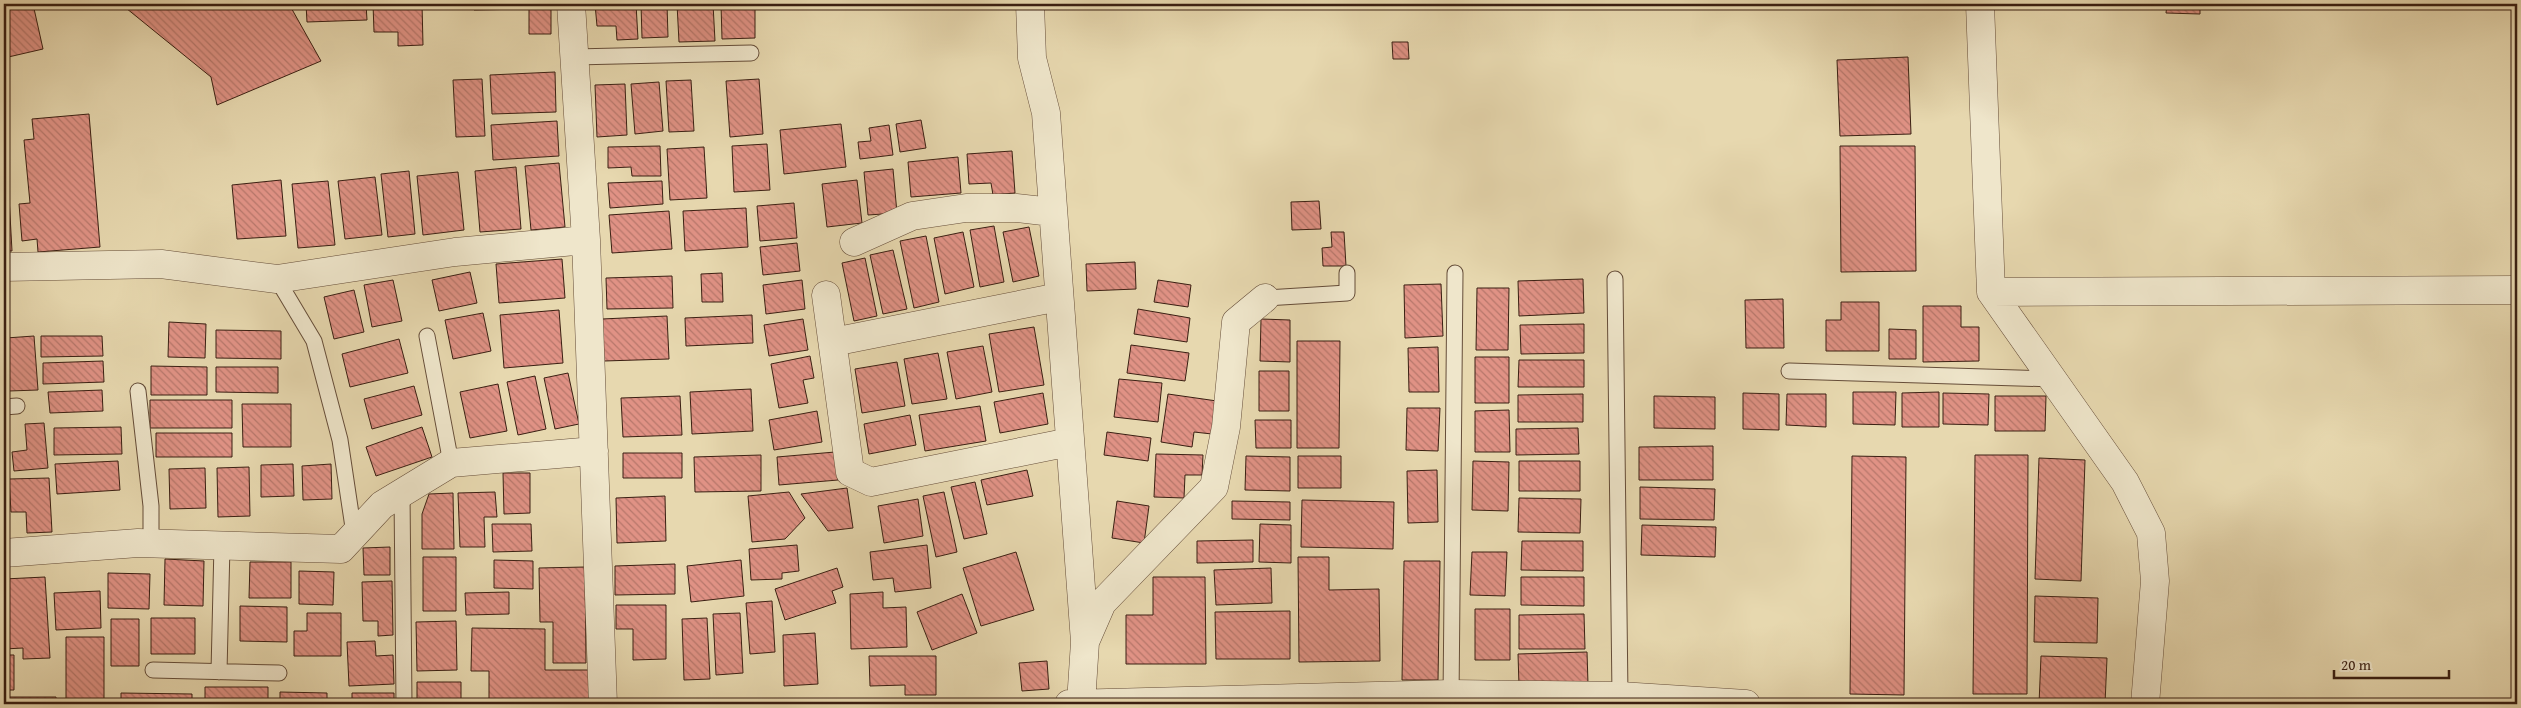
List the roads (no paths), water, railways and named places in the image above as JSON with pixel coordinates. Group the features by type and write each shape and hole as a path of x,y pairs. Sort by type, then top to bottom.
{"street":[{"path":"571,4 586,240 603,704"},
{"path":"1030,4 1032,58 1046,113 1085,642 1075,704 1620,696 1746,704"},
{"path":"1980,4 1991,292 2125,482 2151,533 2155,581 2145,704"},
{"path":"854,242 912,216 966,208 1016,208 1052,212"},
{"path":"4,267 161,264 277,279 455,252 586,240"},
{"path":"1991,292 2517,290"},
{"path":"826,295 850,472 871,482 1070,442"},
{"path":"833,342 1059,297"},
{"path":"1085,642 1102,603 1214,487 1226,427 1236,322 1265,298"},
{"path":"4,553 151,543 340,549 382,505 451,463 594,451"}],"lane":[{"path":"574,57 751,53"},
{"path":"1451,699 1455,272"},
{"path":"1265,298 1347,293 1347,273"},
{"path":"277,279 314,341 340,440 354,534"},
{"path":"1615,279 1620,696"},
{"path":"427,336 451,463"},
{"path":"1789,371 2053,379"},
{"path":"138,391 151,506 151,543"},
{"path":"402,493 404,704"},
{"path":"219,672 222,545"},
{"path":"153,670 279,674"}]}
